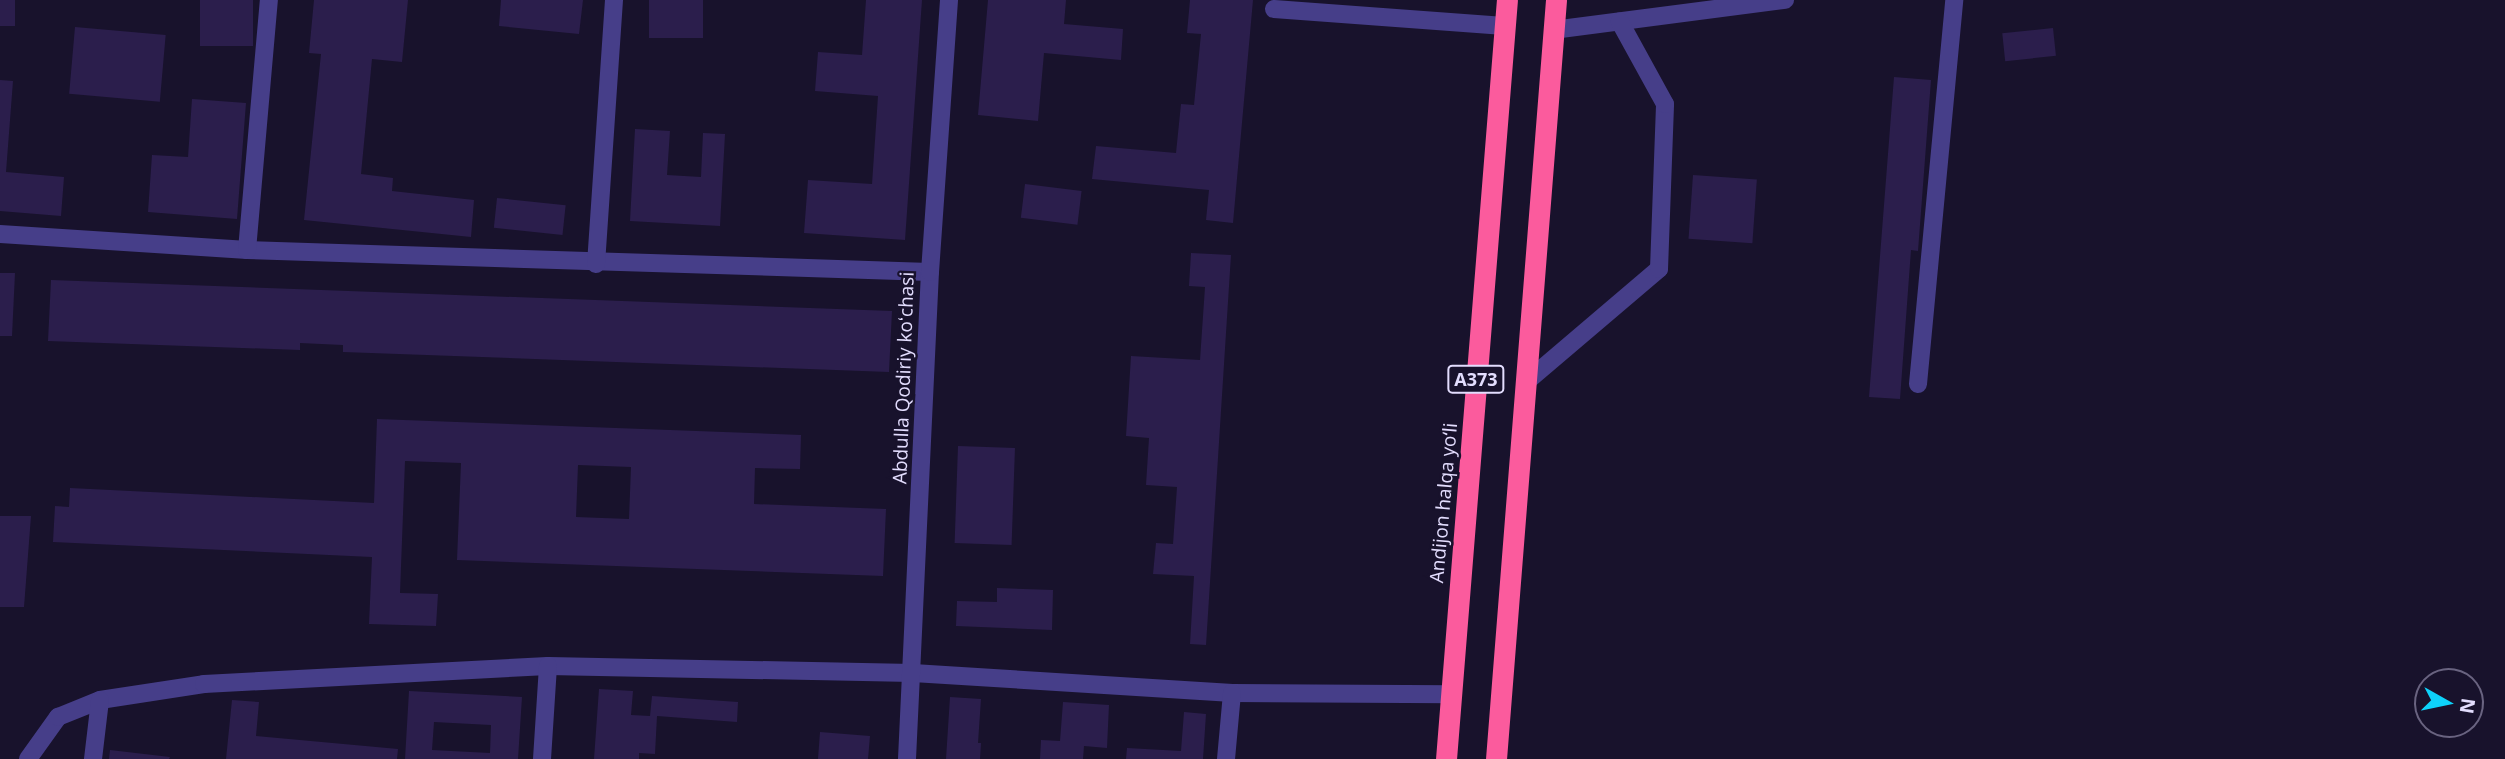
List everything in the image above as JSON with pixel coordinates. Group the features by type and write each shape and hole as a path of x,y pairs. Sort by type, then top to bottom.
{"highway":[{"name":"Andijon halqa yo‘li","path":"1446,759 1507,0"},
{"name":"A373","path":"1496,759 1556,0"}],"street":[{"path":"247,250 269,0"},
{"path":"596,264 614,0"},
{"name":"Abdulla Qodiriy koʻchasi","path":"907,759 930,272 949,0"},
{"path":"1553,30 1785,0"},
{"path":"1918,384 1954,0"},
{"path":"1274,9 1504,26"},
{"path":"1525,383 1659,269 1665,104 1620,22"},
{"path":"0,234 247,250 596,264 930,272"},
{"path":"28,759 58,717 100,700 204,684 548,667 913,673 1232,693 1451,694"},
{"path":"541,759 548,667"},
{"path":"1226,759 1232,693"},
{"path":"93,759 100,700"}],"building":[{"path":"0,0 15,0 15,26 0,26"},
{"path":"200,0 253,0 253,46 200,46"},
{"path":"314,0 408,0 402,62 372,59 361,174 393,178 392,191 474,200 471,237 304,220 321,54 309,53"},
{"path":"501,0 583,0 579,34 499,26"},
{"path":"649,0 703,0 703,38 649,38"},
{"path":"866,0 922,0 905,240 804,233 808,180 872,184 878,96 815,91 818,52 862,55"},
{"path":"988,0 1066,0 1064,24 1123,29 1121,60 1044,53 1038,121 978,115"},
{"path":"1190,0 1253,0 1233,223 1206,220 1209,190 1092,179 1096,146 1176,153 1181,104 1194,105 1201,34 1187,33"},
{"path":"75,27 166,35 160,102 69,94"},
{"path":"2053,28 2056,56 2005,61 2002,33"},
{"path":"1894,77 1931,80 1918,251 1911,250 1900,399 1869,397"},
{"path":"0,80 13,81 6,172 64,177 61,216 0,211"},
{"path":"192,99 246,103 237,219 148,212 152,155 188,157"},
{"path":"635,129 670,131 667,175 701,177 703,133 725,134 720,226 630,221"},
{"path":"1693,175 1757,179 1752,243 1689,239"},
{"path":"1025,184 1082,191 1077,225 1021,218"},
{"path":"497,198 566,205 562,235 494,228"},
{"path":"1191,253 1231,255 1206,645 1190,644 1194,576 1153,574 1156,543 1173,544 1177,487 1146,485 1149,438 1126,436 1131,356 1200,360 1205,287 1189,286"},
{"path":"0,273 15,273 12,336 0,336"},
{"path":"51,280 892,311 889,372 343,352 343,345 300,343 300,350 48,341"},
{"path":"377,419 801,435 800,469 755,468 754,504 886,509 883,576 457,560 461,463 405,461 400,593 438,594 436,626 369,624 372,557 53,542 55,506 69,507 70,488 374,503","holes":["578,465 631,467 629,519 576,517"]},
{"path":"958,446 1015,448 1012,545 955,543"},
{"path":"0,516 31,516 24,607 0,607"},
{"path":"997,588 1053,590 1052,630 956,626 957,601 997,602"},
{"path":"599,689 633,691 631,715 650,716 652,696 738,702 737,722 657,716 655,754 639,753 639,759 594,759"},
{"path":"409,691 522,697 518,759 405,759","holes":["434,722 491,725 490,753 432,750"]},
{"path":"950,697 981,699 978,743 981,743 980,759 946,759"},
{"path":"232,700 259,702 256,736 398,749 397,759 226,759"},
{"path":"1063,702 1109,705 1107,748 1084,746 1083,759 1040,759 1041,740 1060,741"},
{"path":"1184,712 1206,714 1203,759 1126,759 1127,748 1181,751"},
{"path":"820,732 870,736 868,759 818,759"},
{"path":"110,750 170,757 109,759"}]}
